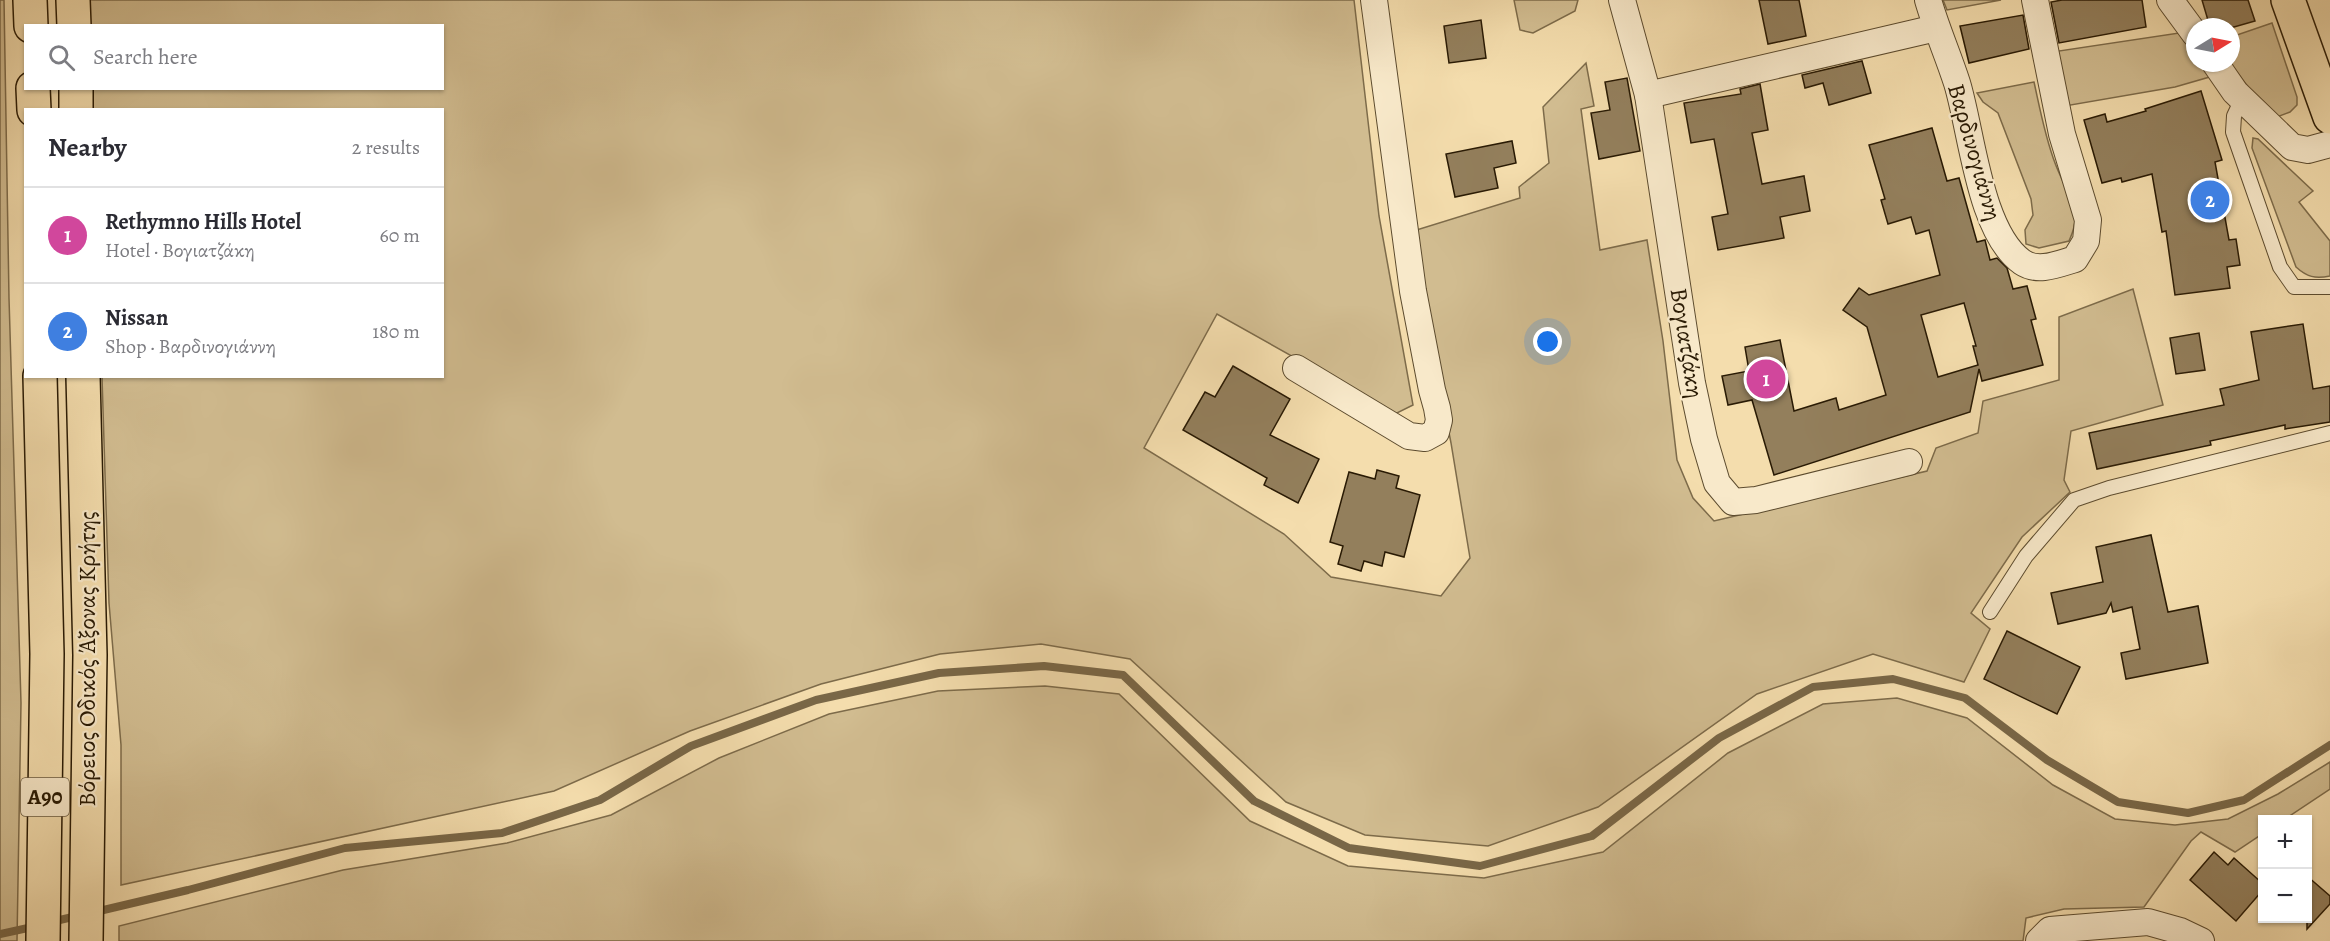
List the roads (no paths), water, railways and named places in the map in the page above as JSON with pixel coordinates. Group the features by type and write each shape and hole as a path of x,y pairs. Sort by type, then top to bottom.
{"main road":[{"path":"30,0 32,24"},
{"path":"74,0 74,24"},
{"path":"2288,0 2330,117"},
{"path":"33,90 34,108"},
{"path":"76,90 76,108"},
{"name":"Βόρειος Οδικός Άξονας Κρήτης","path":"40,378 47,654 43,941"},
{"name":"Βόρειος Οδικός Άξονας Κρήτης","path":"83,378 90,655 86,941"}],"street":[{"path":"1296,368 1409,436 1425,438 1436,432 1439,420 1413,291 1374,0"},
{"name":"Βογιατζάκη","path":"1622,0 1648,95 1692,383 1704,439 1717,483 1733,502 1756,500 1909,462"},
{"name":"Βαρδινογιάννη","path":"1928,0 1957,83 1986,202 2002,242 2023,263 2042,268 2075,260 2086,242 2088,220 2062,134 2035,0"},
{"path":"2170,0 2186,22"},
{"path":"1648,95 1936,28"},
{"path":"2222,72 2242,99 2292,147 2308,150 2330,144"},
{"path":"2039,941 2050,930 2148,922 2201,941"}],"lane":[{"path":"2242,99 2234,116 2233,132 2280,267 2294,287 2330,287"},
{"path":"1990,612 2026,556 2074,500 2109,488 2330,433"}],"waterway":[{"path":"95,912 345,848 502,833 600,800 691,746 816,700 939,673 1044,666 1123,675 1254,801 1349,848 1480,866 1592,836 1719,738 1813,687 1893,679 1965,698 2047,760 2118,802 2188,813 2244,800 2330,745"},
{"path":"51,922 77,916"},
{"path":"0,934 37,926"}],"place":[{"name":"Nissan","path":"2210,200"},
{"name":"Rethymno Hills Hotel","path":"1766,379"}]}
